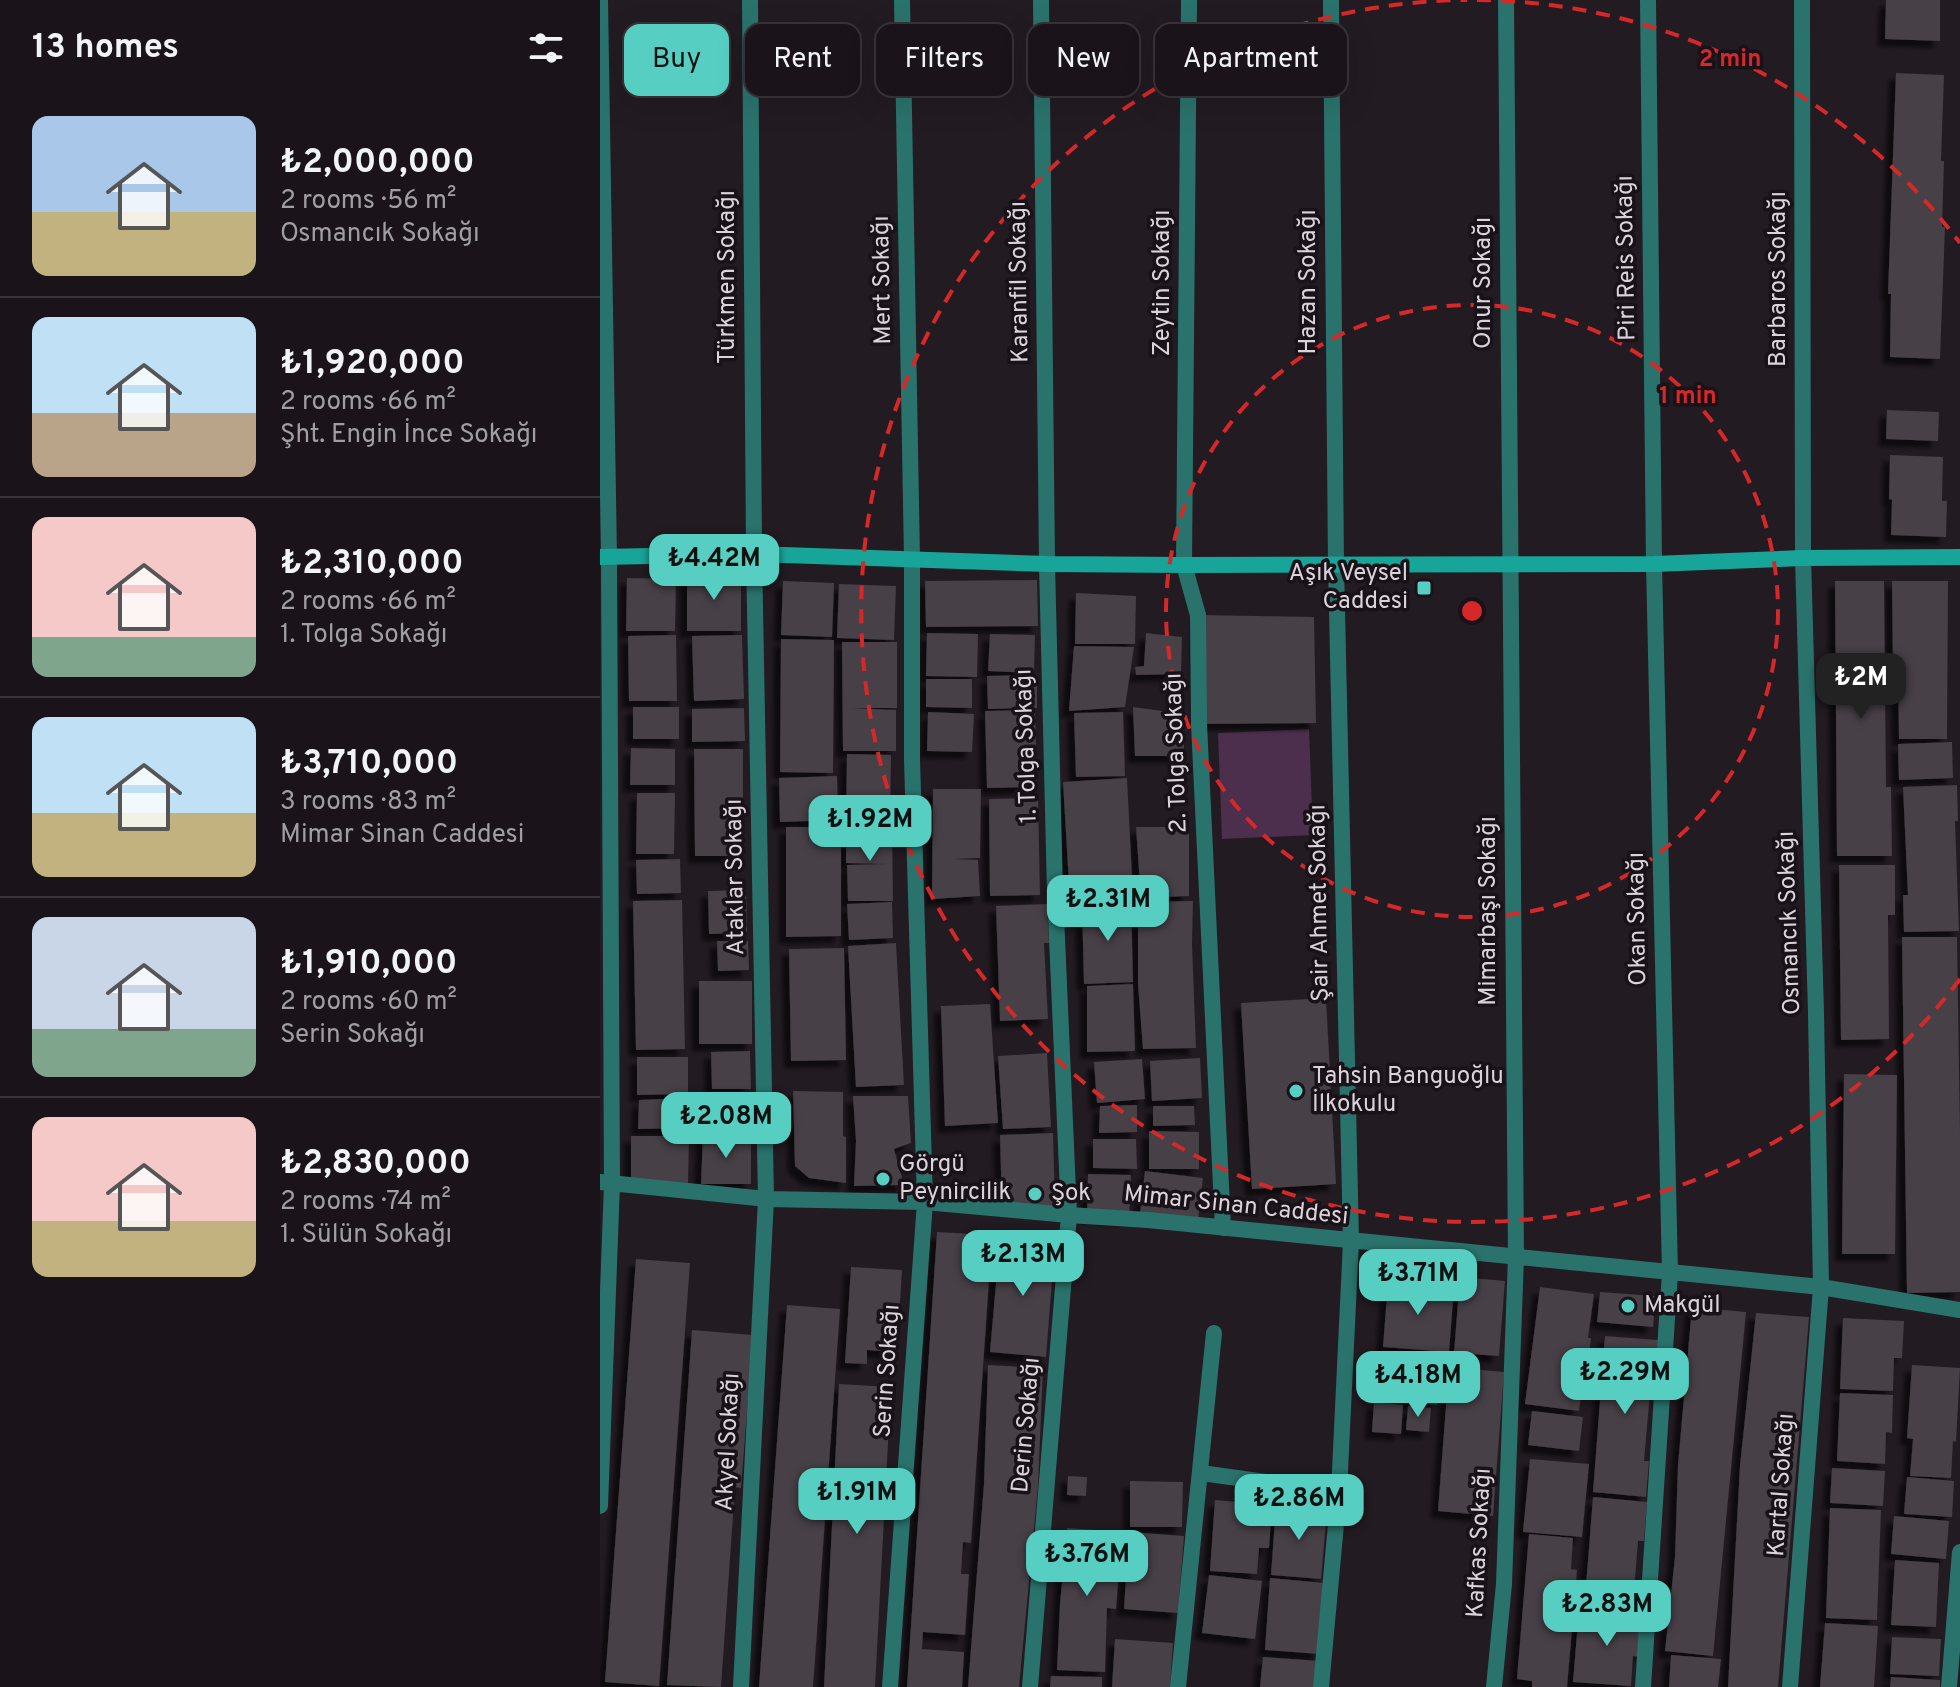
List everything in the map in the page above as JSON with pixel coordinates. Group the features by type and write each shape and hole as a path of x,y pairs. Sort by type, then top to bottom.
{"main road":[{"path":"604,557 754,554 1047,564 1184,565 1654,564 1803,558 1960,557"}],"street":[{"path":"600,0 606,1183 600,1506"},
{"name":"Türkmen Sokağı","path":"750,0 754,554"},
{"name":"Mert Sokağı","path":"902,0 912,559 912,759 925,1202"},
{"name":"Karanfil Sokağı","path":"1041,0 1047,564"},
{"name":"Zeytin Sokağı","path":"1184,565 1189,0"},
{"name":"Hazan Sokağı","path":"1331,0 1336,565"},
{"name":"Onur Sokağı","path":"1506,0 1510,565"},
{"name":"Piri Reis Sokağı","path":"1648,0 1654,564"},
{"name":"Barbaros Sokağı","path":"1802,0 1803,558"},
{"name":"Ataklar Sokağı","path":"754,554 766,1199"},
{"name":"Osmancık Sokağı","path":"1803,558 1821,1287"},
{"name":"1. Tolga Sokağı","path":"1047,564 1055,892 1069,1215"},
{"name":"Okan Sokağı","path":"1643,1687 1670,1273 1654,564"},
{"name":"2. Tolga Sokağı","path":"1184,565 1198,615 1199,724 1223,1228"},
{"name":"Şair Ahmet Sokağı","path":"1321,1687 1339,1492 1351,1241 1336,565"},
{"name":"Mimarbaşı Sokağı","path":"1510,565 1516,1257"},
{"name":"Mimar Sinan Caddesi","path":"606,1183 766,1199 925,1202 1148,1220 1821,1287 1960,1310"},
{"name":"Akyel Sokağı","path":"741,1687 766,1199"},
{"name":"Serin Sokağı","path":"890,1687 925,1202"},
{"name":"Derin Sokağı","path":"1030,1687 1069,1215"},
{"name":"Kafkas Sokağı","path":"1494,1687 1504,1584 1516,1257"},
{"name":"Kartal Sokağı","path":"1790,1687 1821,1287"},
{"path":"1178,1687 1214,1333"},
{"path":"1201,1473 1339,1492"},
{"path":"1949,1687 1960,1552"}],"shaded area":[{"path":"1309,729 1313,835 1222,839 1218,733"}],"building":[{"path":"1886,0 1940,0 1940,41 1885,39"},
{"path":"1896,73 1944,75 1941,161 1944,161 1942,227 1945,227 1940,359 1890,357 1891,294 1888,294"},
{"path":"1887,410 1939,412 1938,441 1886,439"},
{"path":"1890,455 1943,457 1942,501 1947,501 1946,537 1891,535"},
{"path":"687,574 741,574 741,631 687,631"},
{"path":"627,578 676,579 675,631 626,631"},
{"path":"1037,580 1038,626 926,627 925,581"},
{"path":"783,581 834,583 832,637 781,635"},
{"path":"1835,581 1884,581 1886,787 1891,787 1892,856 1837,856"},
{"path":"1892,581 1948,581 1947,739 1899,739 1898,667 1893,667"},
{"path":"839,584 896,586 894,640 837,638"},
{"path":"1076,593 1136,596 1135,644 1075,644"},
{"path":"1198,615 1314,617 1316,723 1199,724"},
{"path":"927,633 978,634 977,677 926,676"},
{"path":"1146,633 1182,637 1181,674 1136,675 1135,667 1144,666"},
{"path":"990,634 1035,635 1034,673 988,671"},
{"path":"676,635 677,701 629,701 628,636"},
{"path":"742,635 744,699 694,701 692,636"},
{"path":"781,639 834,640 833,773 780,772"},
{"path":"842,642 897,642 897,708 851,708 896,710 896,751 843,751"},
{"path":"1074,646 1134,647 1125,707 1069,711"},
{"path":"1037,675 1037,708 988,709 987,676"},
{"path":"926,679 972,679 972,708 926,707"},
{"path":"633,707 679,707 679,739 633,739"},
{"path":"1133,707 1184,714 1184,756 1135,756"},
{"path":"744,708 745,741 692,742 692,709"},
{"path":"1035,710 1037,787 987,788 985,711"},
{"path":"928,712 974,714 972,752 927,751"},
{"path":"1123,712 1125,776 1076,777 1074,713"},
{"path":"1952,742 1953,778 1899,780 1898,744"},
{"path":"631,748 675,749 675,785 630,785"},
{"path":"694,749 743,749 743,856 695,856"},
{"path":"847,754 891,755 890,825 846,824"},
{"path":"837,776 838,820 780,822 779,778"},
{"path":"1127,778 1133,898 1070,901 1063,782"},
{"path":"1957,785 1958,821 1955,821 1959,931 1904,932 1903,895 1908,895 1903,787"},
{"path":"933,789 981,789 980,858 954,859 978,860 980,896 932,899"},
{"path":"637,793 675,793 674,854 636,854"},
{"path":"1038,798 1040,895 990,896 989,799"},
{"path":"846,825 892,826 893,901 848,901 847,865 886,864 846,863"},
{"path":"786,827 841,827 841,936 786,937"},
{"path":"1136,827 1189,827 1189,896 1141,898"},
{"path":"680,859 681,893 637,894 636,860"},
{"path":"1839,865 1895,865 1895,915 1888,915 1889,1039 1841,1040"},
{"path":"746,890 747,933 709,934 708,891"},
{"path":"682,900 685,1049 636,1050 633,901"},
{"path":"1193,901 1196,1048 1143,1049 1138,983 1138,902"},
{"path":"892,902 893,938 849,940 847,904"},
{"path":"1131,902 1133,982 1084,984 1082,904"},
{"path":"1047,904 1049,943 1044,943 1048,1019 1000,1021 996,906"},
{"path":"1902,937 1957,937 1960,1292 1907,1293"},
{"path":"717,941 748,941 749,970 718,971"},
{"path":"896,943 904,1085 856,1087 848,946"},
{"path":"844,948 846,1060 791,1061 789,949"},
{"path":"699,981 752,981 752,1044 699,1044"},
{"path":"1133,984 1135,1051 1087,1052 1087,986"},
{"path":"1326,998 1336,1184 1252,1189 1241,1003"},
{"path":"990,1004 998,1123 945,1126 941,1006"},
{"path":"750,1051 751,1089 712,1089 711,1052"},
{"path":"1047,1053 1051,1127 1003,1129 998,1056"},
{"path":"637,1057 688,1057 688,1094 637,1095"},
{"path":"1200,1058 1202,1098 1152,1101 1150,1061"},
{"path":"1142,1059 1145,1099 1097,1103 1094,1062"},
{"path":"1844,1074 1897,1075 1895,1254 1842,1254"},
{"path":"793,1091 843,1092 846,1183 809,1178 795,1166"},
{"path":"703,1095 753,1095 753,1128 703,1128"},
{"path":"853,1096 908,1096 911,1143 894,1149 904,1185 854,1186 856,1141"},
{"path":"688,1098 687,1128 638,1129 639,1100"},
{"path":"1137,1105 1137,1132 1099,1133 1100,1106"},
{"path":"1153,1106 1194,1106 1195,1125 1153,1126"},
{"path":"1149,1131 1199,1132 1199,1169 1149,1169"},
{"path":"1053,1133 1055,1207 1002,1208 1000,1135"},
{"path":"703,1135 751,1135 751,1184 701,1184"},
{"path":"631,1136 689,1136 688,1183 631,1179"},
{"path":"1093,1139 1136,1139 1137,1169 1093,1168"},
{"path":"1145,1171 1203,1178 1198,1221 1140,1214"},
{"path":"1088,1174 1131,1175 1129,1219 1087,1216"},
{"path":"937,1232 992,1235 971,1543 963,1542 961,1574 969,1574 965,1635 923,1632 922,1649 964,1652 962,1687 907,1687"},
{"path":"1000,1238 1055,1243 1046,1357 990,1352"},
{"path":"636,1259 690,1263 659,1686 605,1682"},
{"path":"851,1267 902,1270 897,1352 867,1350 867,1364 845,1363"},
{"path":"1460,1277 1505,1281 1499,1356 1454,1353"},
{"path":"1388,1282 1454,1287 1449,1352 1383,1347"},
{"path":"1540,1287 1594,1294 1586,1383 1583,1382 1579,1411 1525,1404"},
{"path":"1600,1292 1656,1296 1653,1327 1597,1322"},
{"path":"787,1305 840,1309 813,1687 759,1687"},
{"path":"1692,1307 1746,1312 1713,1656 1665,1651 1675,1557 1678,1465"},
{"path":"1756,1313 1809,1317 1778,1687 1728,1687 1740,1466"},
{"path":"1843,1318 1904,1321 1902,1358 1894,1358 1893,1391 1840,1389"},
{"path":"692,1330 753,1335 741,1488 735,1487 721,1687 667,1685"},
{"path":"1605,1336 1658,1340 1644,1461 1649,1461 1646,1497 1593,1492"},
{"path":"1382,1361 1440,1365 1437,1405 1379,1400"},
{"path":"988,1365 1043,1368 1038,1486 1019,1687 968,1687 984,1484"},
{"path":"1912,1365 1960,1368 1951,1478 1910,1476 1913,1439 1907,1438"},
{"path":"1449,1367 1504,1372 1493,1516 1438,1511"},
{"path":"839,1384 891,1387 875,1687 824,1687"},
{"path":"1840,1393 1893,1395 1892,1433 1886,1432 1885,1464 1837,1461"},
{"path":"1374,1402 1403,1405 1401,1434 1372,1432"},
{"path":"1408,1406 1431,1408 1429,1432 1406,1430"},
{"path":"1532,1411 1583,1417 1579,1451 1528,1445"},
{"path":"1530,1459 1589,1464 1582,1537 1523,1532"},
{"path":"1832,1468 1885,1471 1883,1506 1830,1503"},
{"path":"1068,1476 1087,1477 1086,1496 1067,1495"},
{"path":"1907,1477 1954,1481 1952,1517 1904,1514"},
{"path":"1130,1481 1183,1482 1182,1527 1130,1527"},
{"path":"1593,1497 1647,1502 1644,1541 1638,1541 1633,1603 1585,1599"},
{"path":"1215,1500 1272,1505 1269,1548 1259,1548 1257,1574 1210,1571"},
{"path":"1276,1506 1327,1510 1321,1579 1271,1575"},
{"path":"1830,1508 1881,1510 1877,1620 1826,1618"},
{"path":"1894,1516 1949,1521 1946,1559 1891,1554"},
{"path":"1067,1528 1122,1532 1116,1609 1107,1608 1105,1672 1057,1670"},
{"path":"1129,1532 1184,1536 1178,1613 1124,1609"},
{"path":"1529,1534 1573,1538 1571,1569 1577,1570 1567,1687 1532,1687 1532,1681 1517,1679"},
{"path":"1895,1560 1939,1563 1936,1627 1891,1625"},
{"path":"1209,1575 1262,1581 1255,1639 1202,1633"},
{"path":"1270,1578 1325,1583 1319,1654 1265,1650"},
{"path":"1579,1610 1644,1616 1640,1657 1633,1656 1631,1686 1573,1682"},
{"path":"1825,1623 1878,1626 1874,1687 1820,1687"},
{"path":"1892,1637 1941,1639 1939,1676 1890,1674"},
{"path":"1115,1639 1173,1643 1170,1687 1112,1687"},
{"path":"1671,1655 1721,1659 1718,1687 1669,1687"},
{"path":"1263,1657 1320,1661 1318,1687 1260,1687"},
{"path":"1051,1676 1102,1677 1102,1687 1050,1687"},
{"path":"1891,1677 1940,1680 1940,1687 1890,1687"}],"place":[{"name":"Aşık Veysel Caddesi","path":"1424,588"},
{"name":"Tahsin Banguoğlu İlkokulu","path":"1296,1091"},
{"name":"Görgü Peynircilik","path":"883,1179"},
{"name":"Şok","path":"1035,1194"},
{"name":"Makgül","path":"1628,1306"}]}
